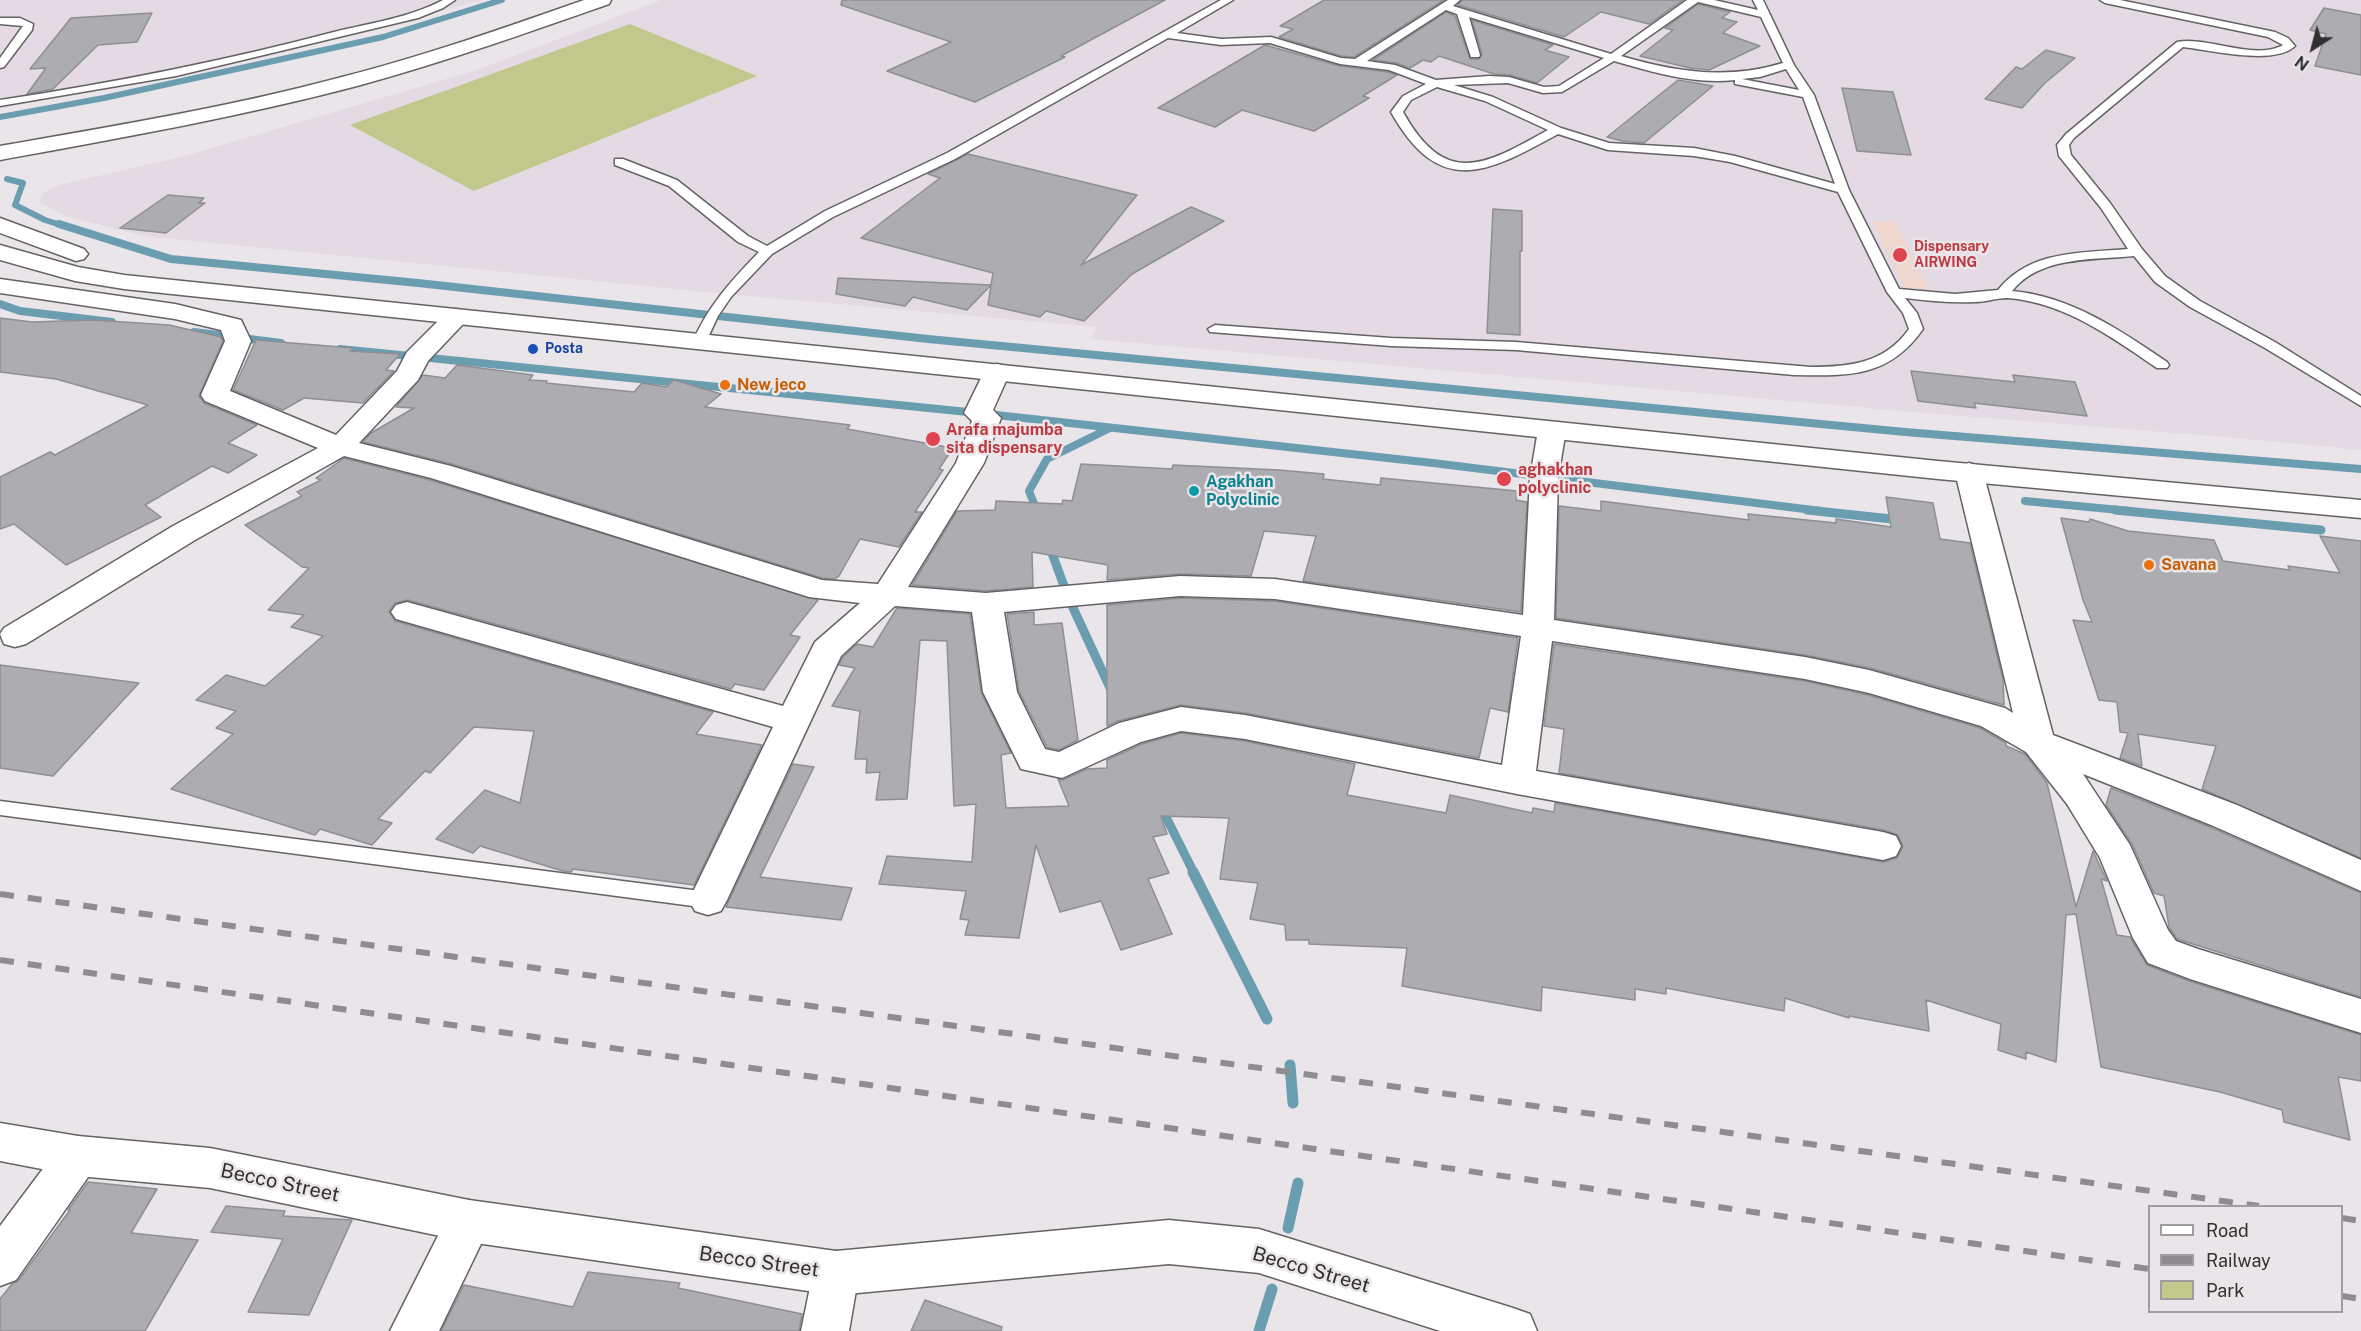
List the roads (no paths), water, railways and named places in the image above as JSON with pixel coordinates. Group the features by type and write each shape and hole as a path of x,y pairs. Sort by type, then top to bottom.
{"main road":[{"path":"402,46 558,0"},
{"path":"4,163 135,129 354,80 492,38 603,0"},
{"path":"0,225 112,268 195,290"},
{"path":"0,252 75,274 195,290 1552,430 2361,509"},
{"path":"41,295 75,274"},
{"path":"0,286 41,295 198,315 232,325 238,341 215,395 340,447 441,472 820,590 886,597 986,603 1180,586 1275,589 1805,668 1869,682 1993,717 2038,743 2224,814 2361,876"},
{"path":"15,636 184,533 340,447 409,374 416,358 456,316"},
{"path":"708,900 827,650 886,597 970,463 987,418 978,413 997,372"},
{"path":"1517,781 1538,628 1544,478 1552,430"},
{"path":"1969,472 2038,743 2080,795 2116,855 2152,938 2162,952 2190,963 2361,1016"},
{"path":"986,603 995,648 1000,692 1033,760 1062,765 1131,732 1181,719 1245,726 1517,781 1883,846"},
{"path":"407,612 794,721"},
{"name":"Becco Street","path":"0,1142 78,1156 210,1168 469,1221 836,1273 1169,1242 1259,1251 1443,1320 1513,1331"},
{"path":"0,1264 78,1156"},
{"path":"414,1331 469,1221"},
{"path":"825,1331 836,1273"}],"lane":[{"path":"0,103 167,74 308,43 415,14 450,0"},
{"path":"699,343 711,316 726,294 767,251 829,214 951,156 1228,0"},
{"path":"1355,64 1455,0"},
{"path":"1557,129 1490,164 1467,167 1431,156 1404,125 1397,112 1407,98 1437,83 1489,79 1509,80 1543,90 1562,89 1613,57 1694,0"},
{"path":"1701,0 1763,14"},
{"path":"1215,329 1391,342 1516,346 1794,371 1838,372 1870,366 1893,355 1908,343 1916,329 1910,313 1893,292 1843,190 1808,95 1789,65 1758,0"},
{"path":"2105,0 2271,34 2284,40 2290,46 2286,51 2268,53 2181,44 2070,136 2063,145 2065,156 2106,206 2137,252 2160,279 2195,304 2270,345 2361,402"},
{"path":"1445,7 1658,69 1808,95"},
{"path":"1462,12 1475,55"},
{"path":"0,21 20,21 28,24 27,30 0,65"},
{"path":"1166,35 1221,42 1271,40 1355,64 1391,67 1411,76 1489,99 1557,129 1608,146 1694,152 1731,159 1843,190"},
{"path":"1716,78 1753,75 1789,65"},
{"path":"619,162 673,183 743,239 767,251"},
{"path":"2002,294 2018,276 2041,265 2070,259 2137,252"},
{"path":"1893,292 1938,298 1978,298 2002,294 2051,303 2110,331 2162,365"},
{"path":"0,808 708,900"}],"waterway":[{"path":"0,117 104,98 383,37 502,0"},
{"path":"7,179 23,183 15,205 45,220 64,226"},
{"path":"59,224 171,259 418,283 928,339 1905,432 2361,469"},
{"path":"0,304 20,311 112,322"},
{"path":"194,332 281,343"},
{"path":"340,349 978,413 1433,463 1821,511"},
{"path":"1037,511 1029,491 1047,459 1110,428"},
{"path":"2025,501 2130,511"},
{"path":"1807,510 1901,520"},
{"path":"2115,510 2321,530"},
{"path":"1049,545 1068,597 1112,692"},
{"path":"1161,807 1194,873"},
{"path":"1193,872 1267,1019"},
{"path":"1290,1065 1293,1103"},
{"path":"1288,1228 1298,1183"},
{"path":"1259,1331 1272,1289"}],"railway":[{"path":"0,894 2252,1205"},
{"path":"0,960 2148,1269"},
{"path":"2343,1218 2361,1221"},
{"path":"2343,1296 2361,1299"}],"place":[{"name":"Dispensary AIRWING","path":"1900,255"},
{"name":"Posta","path":"533,349"},
{"name":"New jeco","path":"725,385"},
{"name":"Arafa majumba sita dispensary","path":"933,439"},
{"name":"aghakhan polyclinic","path":"1504,479"},
{"name":"Agakhan Polyclinic","path":"1194,491"},
{"name":"Savana","path":"2149,565"}]}
